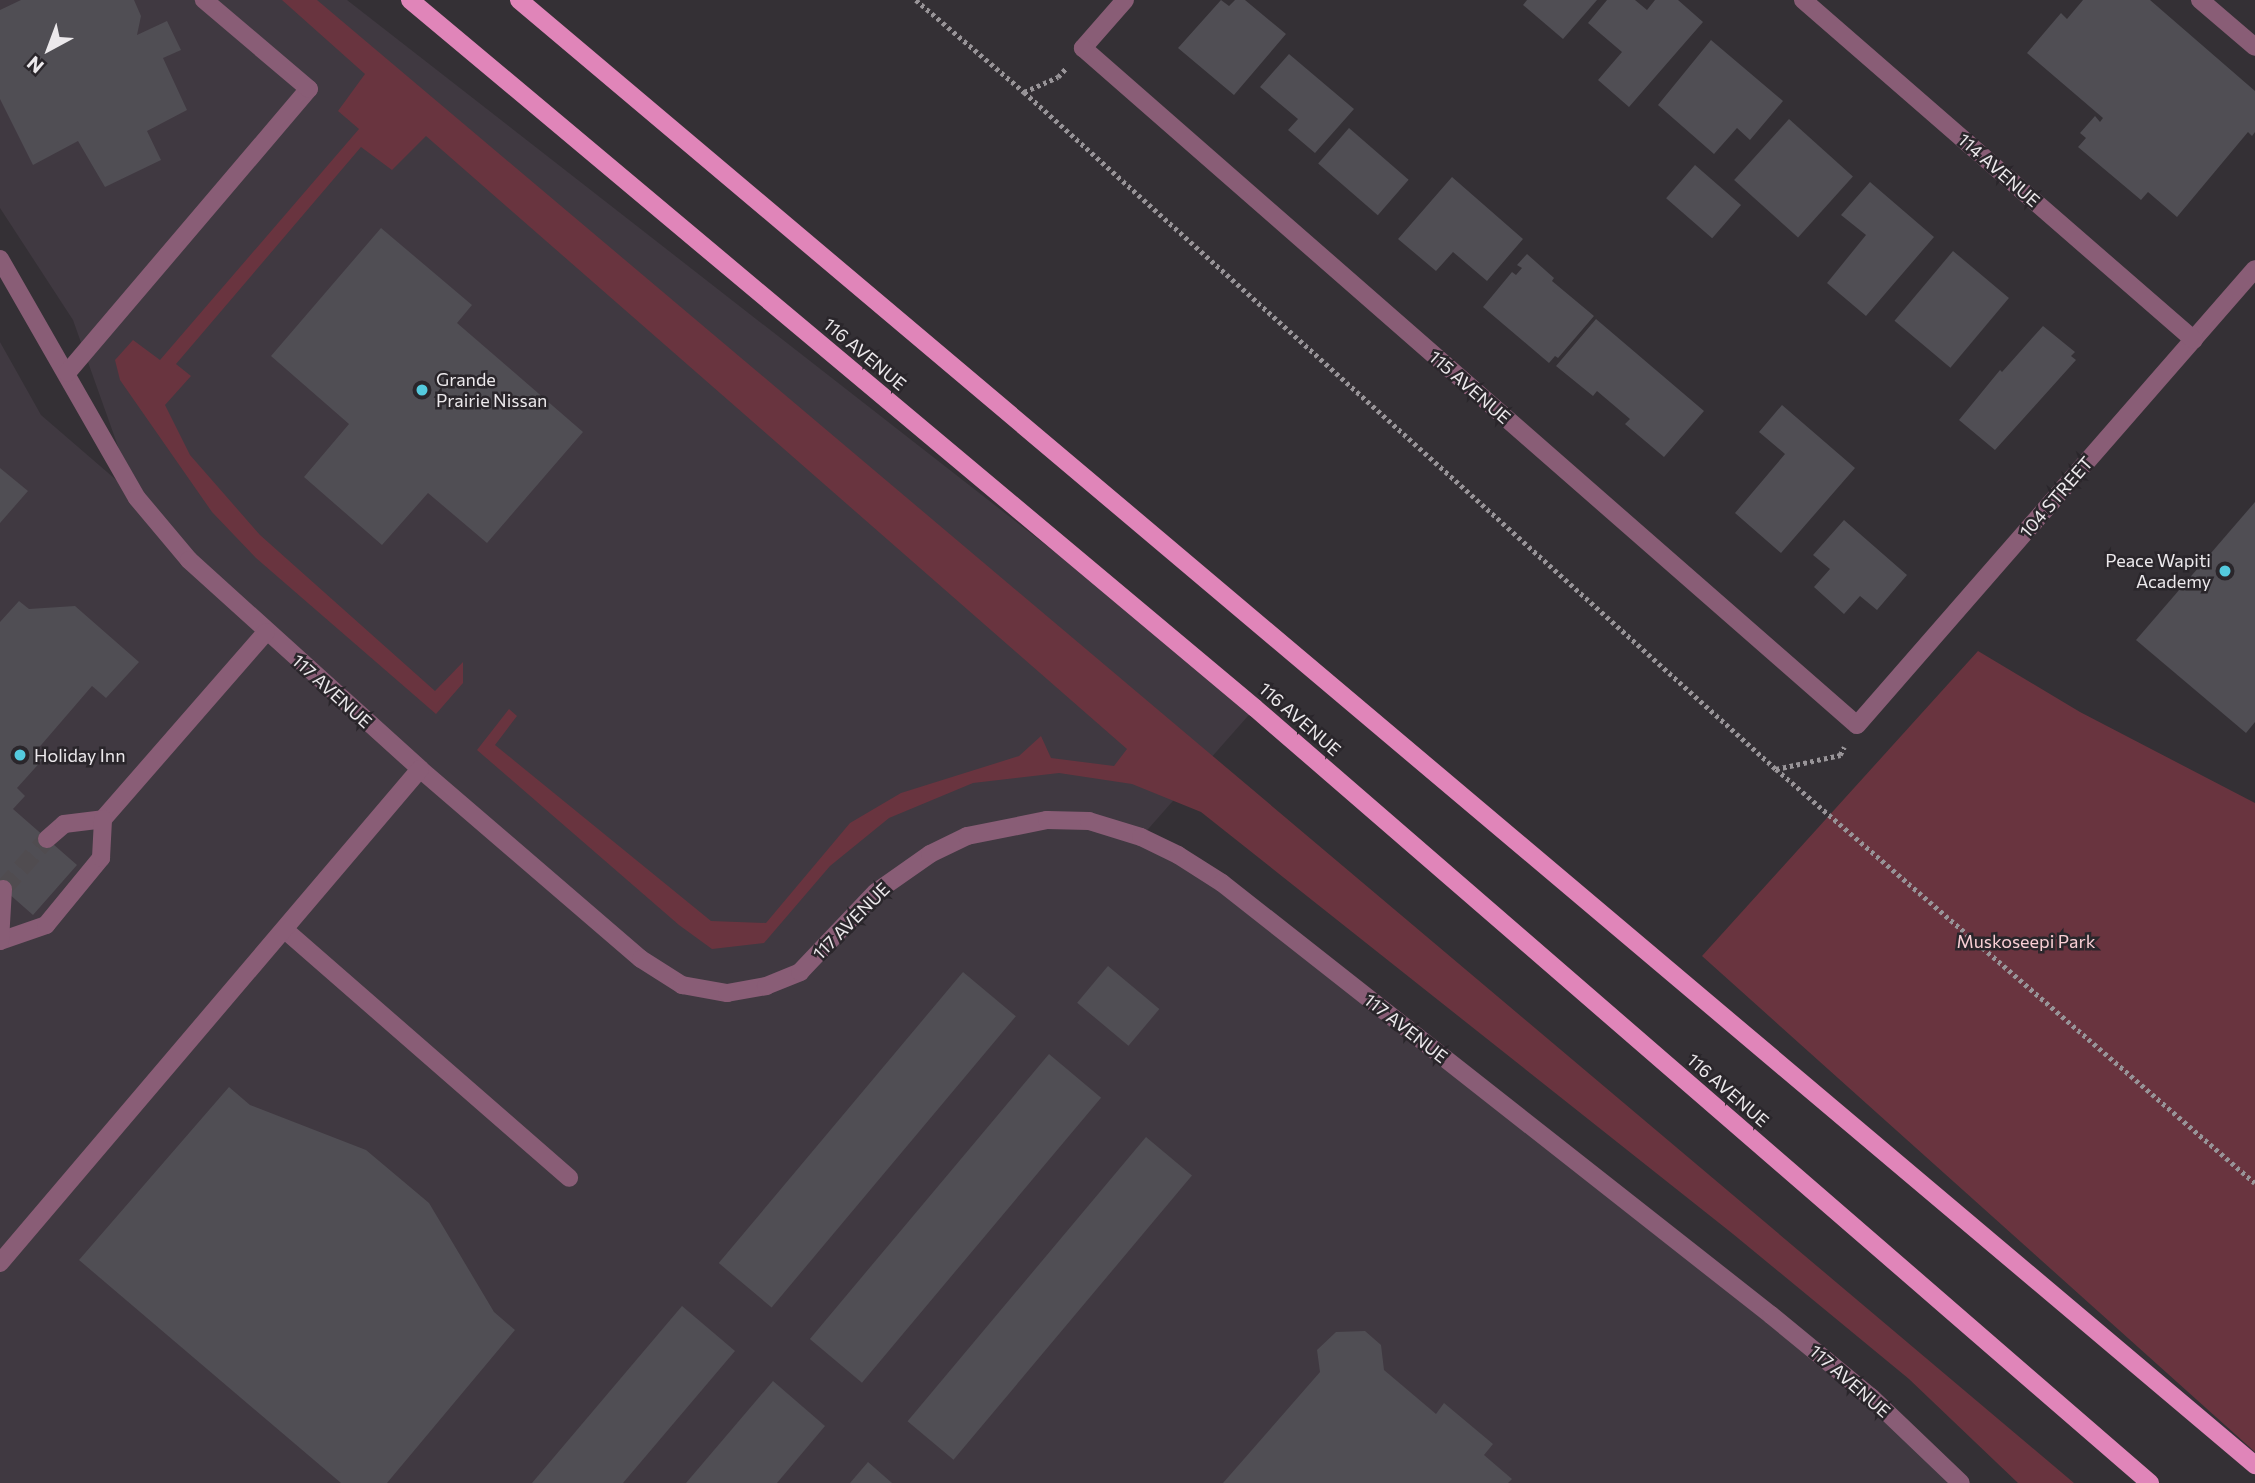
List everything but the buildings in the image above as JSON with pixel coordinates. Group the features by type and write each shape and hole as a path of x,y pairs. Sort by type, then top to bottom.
{"main road":[{"name":"116 AVENUE","path":"410,0 1255,708 2150,1483"},
{"path":"519,0 2255,1465"}],"street":[{"path":"67,373 309,89 204,0"},
{"path":"1083,48 1125,0"},
{"name":"114 AVENUE","path":"1803,0 2194,340"},
{"path":"2200,0 2255,47"},
{"name":"115 AVENUE","path":"1083,48 1857,725"},
{"name":"117 AVENUE","path":"0,259 137,498 189,560 265,632 420,769 641,959 682,985 727,993 766,986 800,972 876,891 930,855 967,836 1047,820 1089,821 1141,837 1178,855 1222,883 1760,1306 1871,1397 1961,1483"},
{"name":"104 STREET","path":"1857,725 2255,269"},
{"path":"3,889 0,941 46,925 101,858 103,819 265,632"},
{"path":"0,1263 420,769"},
{"path":"47,839 64,824 103,819"},
{"path":"285,930 569,1178"}],"path":[{"path":"916,0 1024,92 1776,769 2255,1182"},
{"path":"1024,92 1058,77 1083,48"},
{"path":"1776,769 1840,755 1857,725"}],"shaded area":[{"path":"0,0 347,0 1255,708 1142,836 1178,855 1771,1315 1961,1483 0,1483 0,342 41,415 136,497 73,320 0,208"}],"green space":[{"path":"282,0 317,0 2074,1483 2018,1483 1909,1379 1733,1234 1201,812 1132,784 1059,773 973,783 889,818 830,866 764,943 712,949 679,925 477,750 509,709 517,716 495,745 711,921 766,923 850,823 901,793 1019,756 1041,736 1051,758 1114,766 1127,749 426,136 392,170 361,147 176,364 191,376 165,405 190,455 260,535 435,691 463,662 463,683 436,714 256,558 212,512 120,380 115,360 133,340 160,360 359,129 338,111 365,74"},
{"name":"Muskoseepi Park","path":"1978,651 2080,712 2255,803 2255,1452 1702,956"}],"tunnel":[{"path":"3,889 47,839"}],"place":[{"name":"Grande Prairie Nissan","path":"422,390"},
{"name":"Peace Wapiti Academy","path":"2225,571"},
{"name":"Holiday Inn","path":"20,755"}]}
